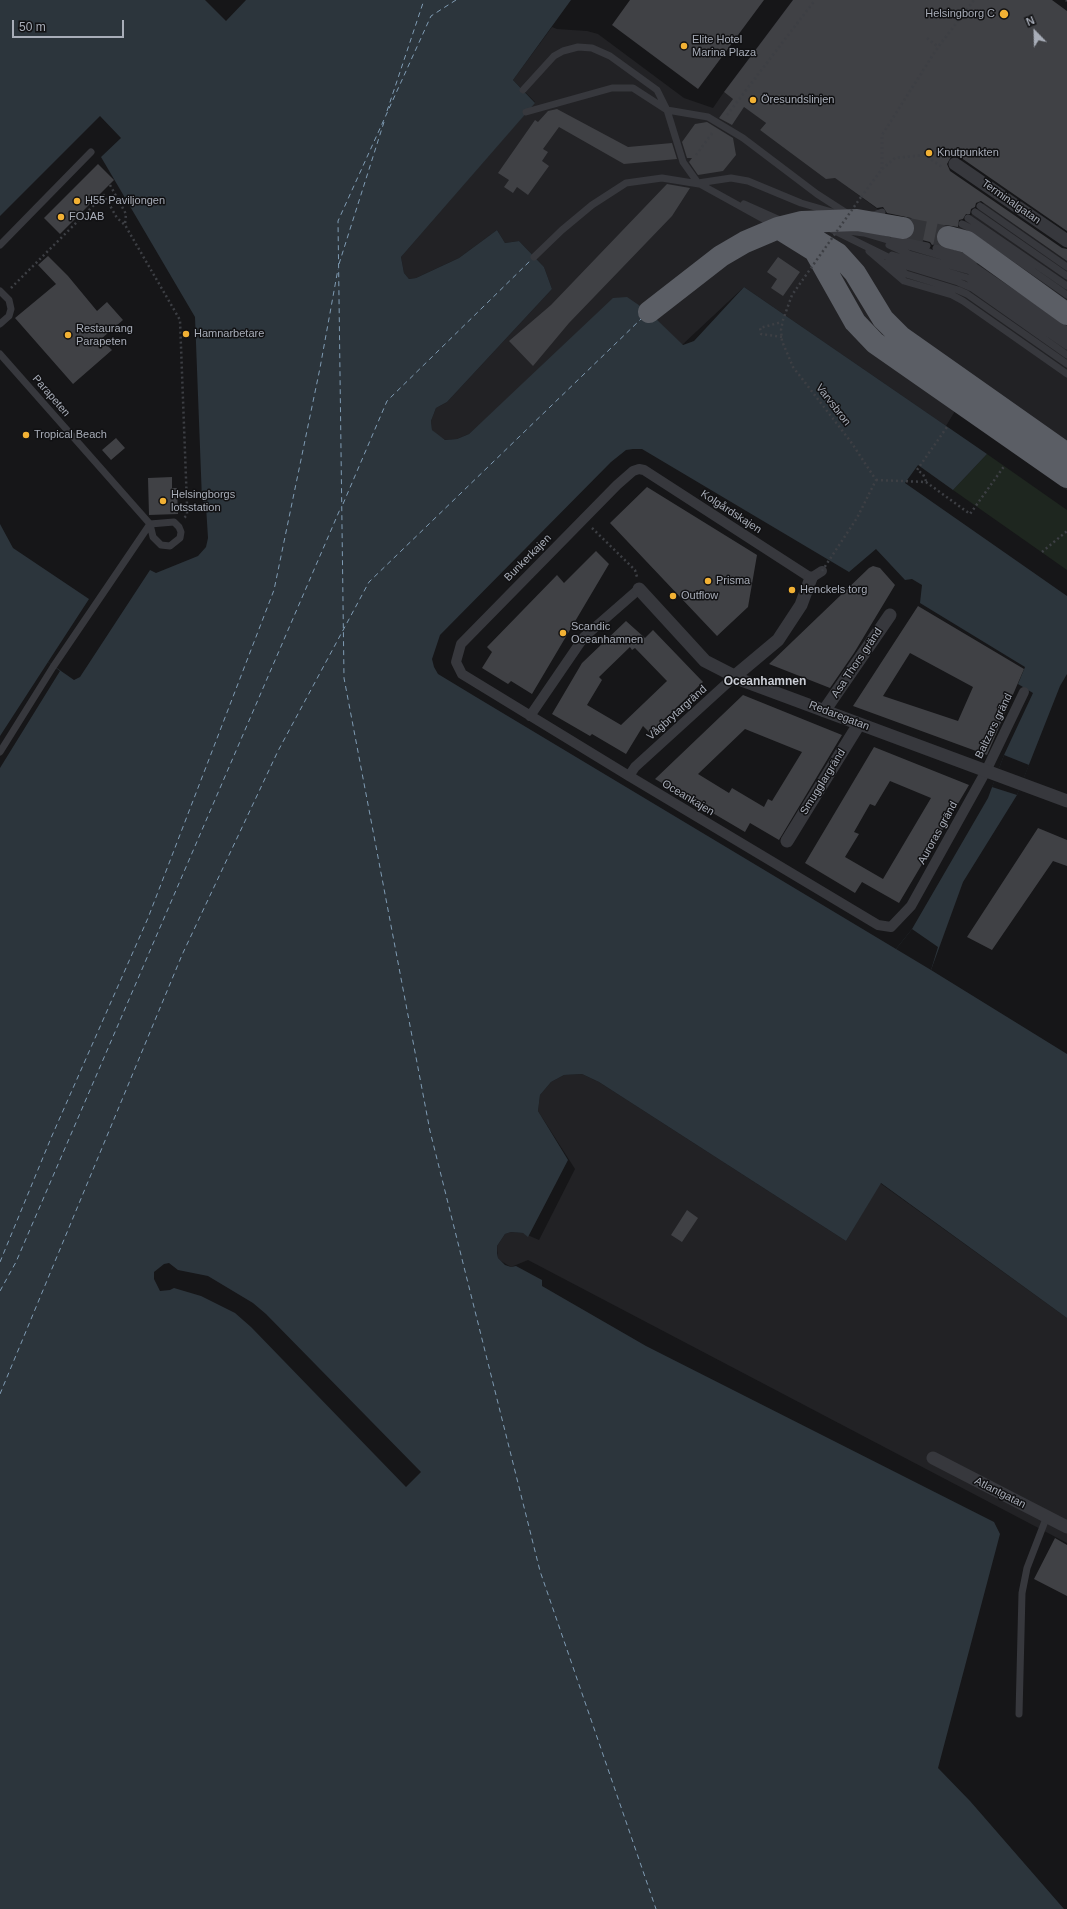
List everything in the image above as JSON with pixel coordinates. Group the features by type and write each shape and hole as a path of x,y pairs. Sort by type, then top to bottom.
{"highway":[{"path":"649,312 721,256 745,242 789,225 860,226 891,219"},
{"path":"789,225 822,255 855,322 875,342 1067,477"},
{"path":"789,225 838,254 855,273 883,319 901,337 1067,454"},
{"path":"952,235 967,242 1067,314"}],"street":[{"name":"Terminalgatan","path":"954,164 1067,241"},
{"name":"Kolgårdskajen","path":"627,477 633,471 644,470 816,575"},
{"name":"Bunkerkajen","path":"456,662 461,644 627,477"},
{"path":"735,676 778,640 801,605 816,575"},
{"path":"530,716 584,637 639,589"},
{"name":"Redaregatan","path":"639,589 704,661 735,676 824,711 1067,801"},
{"name":"Asa Thors gränd","path":"824,711 890,615"},
{"name":"Oceankajen","path":"456,662 462,674 878,925 891,927 911,906"},
{"name":"Vågbrytargränd","path":"629,776 635,767 735,676"},
{"name":"Baltzars gränd","path":"990,773 1024,692"},
{"name":"Smugglargränd","path":"787,841 859,724"},
{"name":"Auroras gränd","path":"911,906 990,773"},
{"name":"Atlantgatan","path":"933,1458 1067,1527"}],"lane":[{"path":"523,90 554,56 563,51 578,47 592,48 610,56 657,90 667,110 683,162 698,183 789,225 834,230 860,226 927,246"},
{"path":"526,112 612,88 624,87 639,91 667,110 708,117 743,138 860,226 909,254 970,271 1067,338"},
{"path":"0,244 91,152"},
{"path":"534,257 562,230 592,205 626,183 662,178 698,183 731,178 748,181 860,226 972,265 1067,330"},
{"path":"698,183 789,225"},
{"path":"980,206 1067,267"},
{"path":"975,212 1067,276"},
{"path":"968,218 1067,286"},
{"path":"834,230 906,266 958,282 972,288 1067,354"},
{"path":"952,235 974,230 1067,295"},
{"path":"952,235 1067,305"},
{"path":"952,235 972,258 987,266 1067,322"},
{"path":"861,244 968,278 1067,346"},
{"path":"861,244 906,274 967,294 1067,364"},
{"path":"861,244 904,281 952,295 1067,374"},
{"path":"0,324 9,316 12,309 9,300 2,293"},
{"path":"867,308 878,323 899,340 1067,460"},
{"path":"862,317 884,340 1067,470"},
{"name":"Parapeten","path":"0,354 150,524 153,537 161,545 170,546 177,542 180,538 181,532 179,527"},
{"path":"0,752 54,667 150,524 174,522 179,527"},
{"path":"1019,1714 1022,1593 1027,1568 1047,1516"}],"path":[{"path":"722,121 815,0"},
{"path":"927,38 938,47 974,0"},
{"name":"Varvsbron","path":"876,480 856,448 793,366 787,355 782,337 782,322 792,294 882,168 882,135 938,47"},
{"path":"696,155 717,127"},
{"path":"110,185 126,214 125,225"},
{"path":"2,293 104,195 117,218 125,225 180,320 186,515 179,527"},
{"path":"782,322 760,328 761,334 782,337"},
{"path":"926,482 923,474 917,470 947,427"},
{"path":"816,575 858,518 876,480 917,480 926,482 970,514 1005,465"},
{"path":"584,519 635,570 639,589"},
{"path":"1042,552 1067,531"}],"shaded area":[{"path":"0,0 205,0 226,21 246,0 571,0 513,80 535,103 401,257 404,273 409,279 416,278 459,258 497,230 505,243 519,241 544,267 552,289 447,402 436,408 431,421 432,430 445,440 457,439 469,434 613,298 627,297 649,312 683,345 694,341 744,287 987,454 953,490 918,465 905,483 1067,596 1067,674 1060,686 1017,795 963,882 931,970 1067,1054 1067,1318 881,1183 846,1241 599,1082 582,1074 564,1075 551,1082 540,1095 538,1111 568,1160 528,1237 523,1233 511,1232 505,1234 497,1246 497,1253 498,1258 505,1265 511,1267 516,1266 542,1280 542,1286 646,1346 994,1522 1000,1534 938,1768 970,1801 1064,1909 0,1909 0,524 13,548 89,599 48,662 74,680 80,677 150,570 156,573 198,556 206,547 208,538 206,506 202,500 195,317 101,157 121,138 100,116 0,216","holes":["642,449 849,572 876,549 905,580 912,579 922,585 920,603 1025,667 1018,684 1033,693 1004,755 988,798 912,929 896,949 438,674 434,667 432,659 440,635 611,462 626,450"]},
{"path":"552,27 557,29 587,31 598,34 684,98 713,108 724,92 766,123 760,130 834,177 933,250 984,203 1067,261 1067,490 955,411 946,426 744,287 682,345 649,312 546,363 469,434 457,439 445,440 437,435 432,430 431,421 436,408 447,402 552,289 544,267 519,241 505,243 497,230 459,258 416,278 409,279 404,273 401,257 535,102 513,80"},
{"path":"987,454 1067,510 1067,570 953,490"},
{"path":"582,1074 599,1082 846,1241 880,1183 1067,1318 1067,1543 528,1260 511,1267 501,1261 498,1258 497,1246 505,1234 511,1232 523,1233 539,1240 575,1169 538,1111 540,1095 551,1082 564,1075"}],"pier":[{"path":"48,662 60,671 0,768 0,736"},
{"path":"1004,755 1029,765 1017,795 992,787"},
{"path":"912,929 938,947 931,970 896,949"},
{"path":"169,1263 178,1270 208,1276 253,1303 266,1314 421,1472 406,1487 251,1327 235,1313 201,1296 174,1288 160,1291 154,1279 154,1272 164,1264"}],"building":[{"name":"Elite Hotel Marina Plaza","path":"630,0 764,0 698,89 612,25"},
{"name":"Knutpunkten","path":"793,0 1052,0 1067,11 1067,231 960,157 951,157 947,164 950,171 1062,248 1067,249 1067,261 981,201 976,203 975,207 971,209 970,214 966,214 963,219 959,220 958,227 945,225 939,228 936,234 938,243 932,245 930,242 918,239 913,235 915,224 911,218 887,213 883,207 877,208 835,178 826,179 760,130 766,123 744,107 732,125 719,118 733,99 724,92"},
{"path":"557,109 628,147 672,143 677,159 624,164 559,127 543,149 548,152 542,161 549,166 528,195 517,187 513,193 504,187 509,180 498,173 535,120 538,122 548,111"},
{"path":"707,122 733,138 736,155 723,171 698,175 689,162 692,158 687,158 682,142 695,124"},
{"name":"H55 Paviljongen","path":"98,164 114,180 60,234 44,218"},
{"path":"667,184 690,188 672,216 569,323 533,366 509,341 551,305"},
{"name":"Restaurang Parapeten","path":"48,256 68,276 97,311 107,302 123,320 101,339 112,350 73,384 15,318 56,284 38,265"},
{"path":"778,257 800,272 783,296 771,288 777,279 767,272"},
{"path":"116,438 125,448 111,460 102,450"},
{"name":"Helsingborgs lotsstation","path":"172,477 172,488 177,488 178,514 149,515 148,478"},
{"name":"Prisma","path":"647,487 757,555 748,607 717,636 610,523"},
{"path":"596,551 609,564 532,694 511,681 508,684 482,668 492,652 487,647 557,575 564,583"},
{"path":"873,566 880,568 895,585 854,653 830,688 769,664 869,568"},
{"path":"918,606 1024,669 987,755 853,706","holes":["910,653 973,687 958,721 883,696"]},
{"path":"626,621 645,638 653,630 703,682 650,733 643,726 626,754 592,734 590,736 552,714 582,663","holes":["630,647 632,650 635,648 667,681 621,725 587,705 602,680 599,677"]},
{"path":"743,695 842,735 779,840 750,823 745,832 655,779","holes":["745,729 802,752 772,801 768,799 764,807 732,788 729,793 698,774"]},
{"path":"874,747 969,785 899,903 862,882 855,893 805,863","holes":["890,781 931,798 883,879 845,857 859,834 854,832 870,804 875,806"]},
{"path":"1038,828 1067,840 1067,866 1053,861 992,950 967,937"},
{"path":"687,1210 698,1218 682,1242 671,1235"},
{"path":"1055,1538 1067,1545 1067,1596 1034,1579"}],"ferry route":[{"path":"387,111 424,0"},
{"path":"456,0 431,16 338,221 344,678 430,1131 540,1571 656,1909"},
{"path":"339,264 384,122"},
{"path":"343,504 387,401 532,259"},
{"path":"0,1262 51,1138 148,918 274,590 320,368 338,269"},
{"path":"0,1394 182,955 278,751 369,582 641,319"},
{"path":"0,1291 16,1262 341,507"}],"tunnel":[{"path":"903,228 948,237"}],"place":[{"name":"Helsingborg C","path":"1004,14"},
{"name":"Elite Hotel Marina Plaza","path":"684,46"},
{"name":"Öresundslinjen","path":"753,100"},
{"name":"Knutpunkten","path":"929,153"},
{"name":"H55 Paviljongen","path":"77,201"},
{"name":"FOJAB","path":"61,217"},
{"name":"Hamnarbetare","path":"186,334"},
{"name":"Restaurang Parapeten","path":"68,335"},
{"name":"Tropical Beach","path":"26,435"},
{"name":"Helsingborgs lotsstation","path":"163,501"},
{"name":"Prisma","path":"708,581"},
{"name":"Henckels torg","path":"792,590"},
{"name":"Outflow","path":"673,596"},
{"name":"Scandic Oceanhamnen","path":"563,633"}],"district":[{"name":"Oceanhamnen","path":"765,682"}]}
